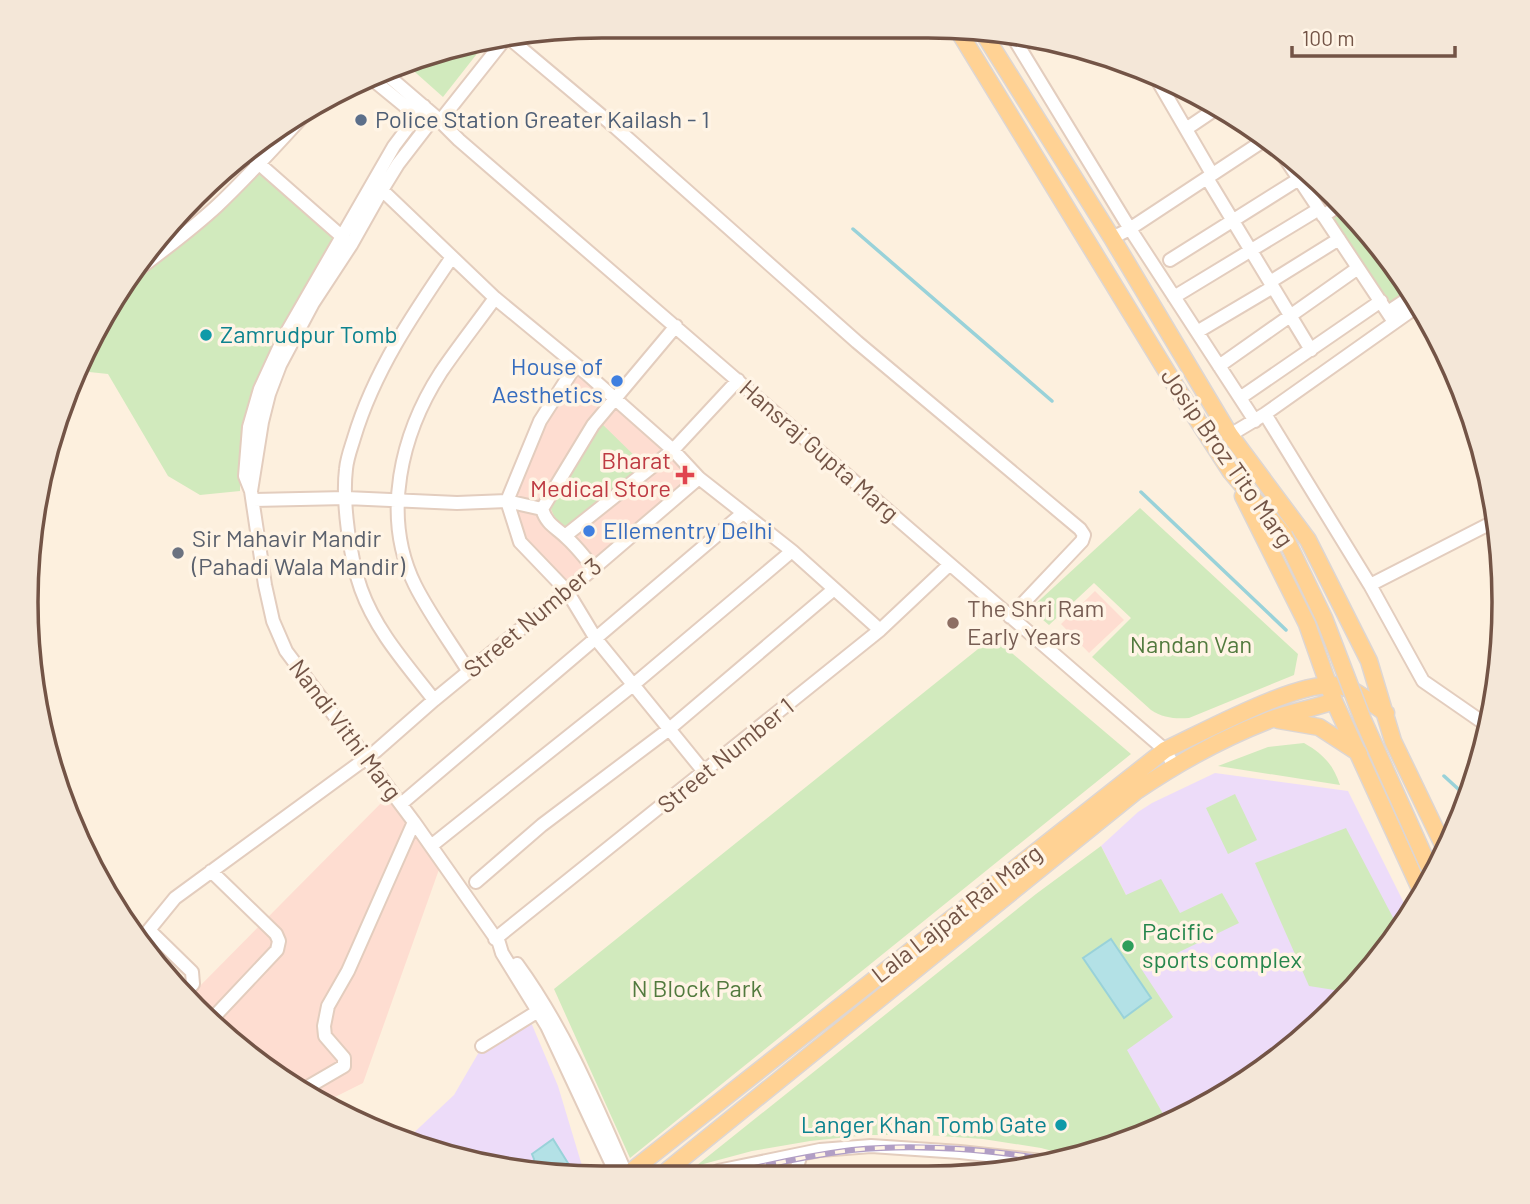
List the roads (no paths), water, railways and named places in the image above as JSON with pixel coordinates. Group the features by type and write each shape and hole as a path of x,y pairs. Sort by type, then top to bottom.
{"main road":[{"name":"Josip Broz Tito Marg","path":"964,40 1231,472 1284,535 1324,618 1363,720 1427,863"},
{"name":"Josip Broz Tito Marg","path":"989,42 1112,238 1230,435 1308,540 1369,661 1393,741 1440,838"},
{"path":"1231,472 1307,624 1334,701 1417,882"},
{"path":"1318,653 1357,635"},
{"path":"1301,689 1315,669 1318,653"},
{"path":"1328,684 1355,691 1386,713"},
{"name":"Lala Lajpat Rai Marg","path":"643,1166 807,1032 1165,750 1301,689 1328,684"},
{"name":"Lala Lajpat Rai Marg","path":"673,1166 1135,792 1174,766 1272,719 1334,701"},
{"path":"1272,719 1319,727 1360,754"},
{"path":"807,1032 819,1048"},
{"path":"781,1053 794,1068"}],"street":[{"path":"515,45 615,127 857,342 1080,529 1084,536 1082,541 1010,617"},
{"path":"1018,46 1174,297 1240,398 1260,417 1370,585 1423,681 1479,720"},
{"name":"Nandi Vithi Marg","path":"499,48 398,164 284,337 260,389 246,447 244,476 252,496 273,621 286,651 401,804 497,941 502,953 561,1031 622,1166"},
{"name":"Hansraj Gupta Marg","path":"391,79 420,111"},
{"name":"Hansraj Gupta Marg","path":"380,84 459,140 676,326 1165,750 1174,766"},
{"path":"1172,95 1186,129 1233,220 1311,350"},
{"name":"Nandi Vithi Marg","path":"346,241 394,146 420,111"},
{"path":"1186,129 1209,113"},
{"path":"159,253 184,235 259,164 280,139"},
{"path":"1112,238 1130,229 1257,145"},
{"path":"254,159 346,241"},
{"path":"1296,175 1388,312"},
{"path":"1170,260 1299,179"},
{"path":"382,190 495,298 673,450 699,478 792,551 880,630"},
{"path":"1174,297 1251,251 1331,209"},
{"path":"1197,332 1339,239"},
{"path":"434,700 389,642 362,590 351,550 346,467 362,412 406,323 452,257"},
{"path":"1219,366 1358,268"},
{"path":"469,671 415,585 399,535 396,500 410,434 440,373 495,298"},
{"path":"1230,435 1260,417 1404,301"},
{"path":"1240,398 1311,350 1388,312 1408,307"},
{"path":"594,568 565,536 546,522 542,509 593,425 676,326"},
{"path":"576,365 540,421 507,501 520,542 567,591 596,639 705,773"},
{"path":"565,536 673,450 738,380"},
{"name":"Street Number 3","path":"146,933 175,898 366,759 699,478"},
{"path":"252,496 507,501 542,509"},
{"path":"401,804 743,513"},
{"path":"1370,585 1487,525"},
{"path":"431,846 633,685 792,551"},
{"name":"Street Number 1","path":"497,941 880,630 949,565"},
{"path":"476,882 542,825 668,730 834,590"},
{"path":"312,1085 344,1066 344,1058 325,1036 328,1006 348,971 414,822"},
{"path":"211,871 276,934 279,942 277,950 218,1014"},
{"path":"149,930 192,972 193,984 190,986"},
{"path":"482,1046 542,1008"},
{"name":"Nandi Vithi Marg","path":"542,1008 547,1026 613,1166"},
{"path":"742,1166 801,1154 871,1146 1018,1158"},
{"path":"797,1166 801,1154"}],"water":[{"path":"1111,939 1151,998 1124,1018 1083,958"},
{"path":"553,1139 569,1164 533,1161 532,1154"}],"waterway":[{"path":"853,229 1052,401"},
{"path":"1141,492 1286,630"},
{"path":"1444,776 1459,790"}],"railway":[{"path":"763,1166 852,1150 904,1147 1028,1157"}],"place":[{"name":"Police Station Greater Kailash - 1","path":"361,120"},
{"name":"Zamrudpur Tomb","path":"206,335"},
{"name":"House of Aesthetics","path":"617,381"},
{"name":"Bharat Medical Store","path":"685,475"},
{"name":"Ellementry Delhi","path":"589,531"},
{"name":"Sir Mahavir Mandir (Pahadi Wala Mandir)","path":"178,553"},
{"name":"The Shri Ram Early Years","path":"953,623"},
{"name":"Pacific sports complex","path":"1128,946"},
{"name":"Langer Khan Tomb Gate","path":"1061,1125"}],"park label":[{"name":"Nandan Van","path":"1191,645"},
{"name":"N Block Park","path":"697,989"}]}
